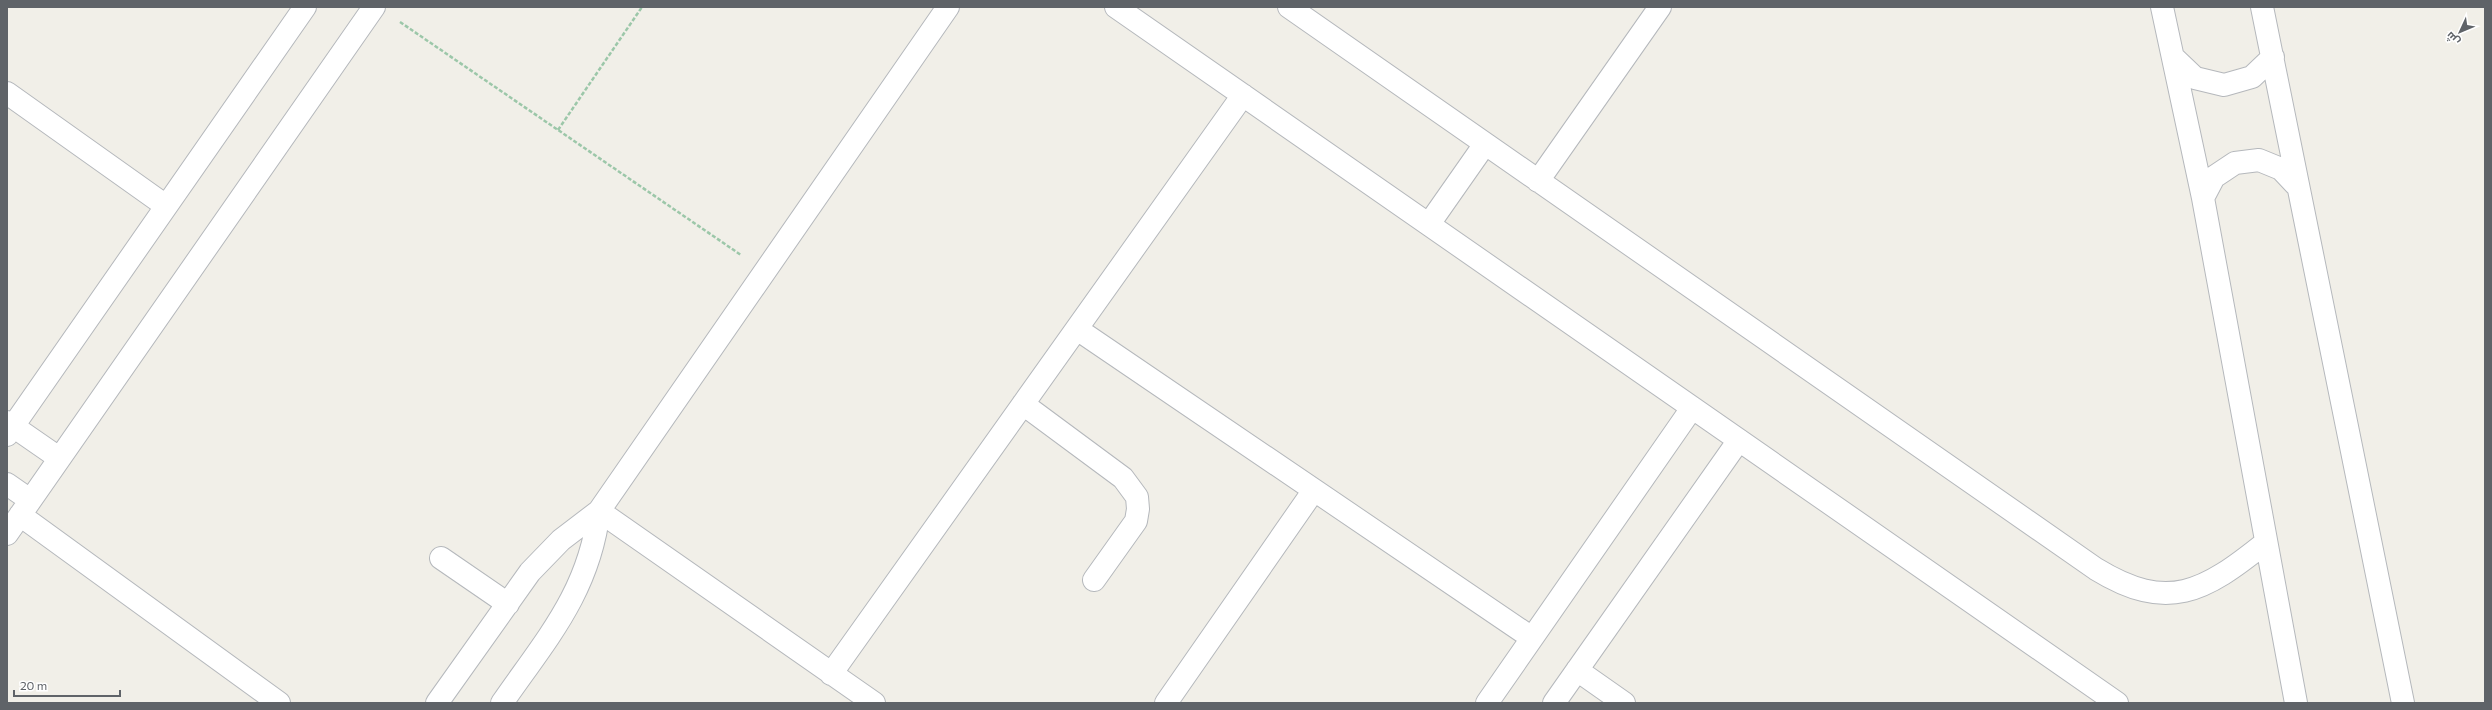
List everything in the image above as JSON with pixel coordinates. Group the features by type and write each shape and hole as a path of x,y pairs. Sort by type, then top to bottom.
{"street":[{"path":"60,458 9,428 305,7"},
{"path":"7,534 374,7"},
{"path":"438,703 544,556 561,540 599,511 948,7"},
{"path":"1116,7 2117,703"},
{"path":"1289,7 2089,564 2121,584 2150,592 2180,592 2209,584 2234,568 2265,543"},
{"path":"1538,181 1660,7"},
{"path":"2162,7 2203,198 2265,543 2296,703"},
{"path":"2262,7 2403,703"},
{"path":"2174,58 2195,78 2224,85 2252,77 2273,57"},
{"path":"7,93 166,206"},
{"path":"831,674 1243,95"},
{"path":"1429,224 1485,144"},
{"path":"2203,198 2214,177 2234,163 2259,160 2281,169 2298,187"},
{"path":"1077,329 1532,638"},
{"path":"1023,404 1123,478 1137,497 1138,509 1136,521 1094,580"},
{"path":"1487,703 1692,408"},
{"path":"1554,703 1739,440"},
{"path":"7,484 25,507 279,703"},
{"path":"1166,703 1314,490"},
{"path":"599,511 874,703"},
{"path":"502,703 572,601 590,560 599,511"},
{"path":"441,558 508,604"},
{"path":"1577,670 1624,703"}],"path":[{"path":"558,130 642,7"},
{"path":"398,20 765,272"}]}
